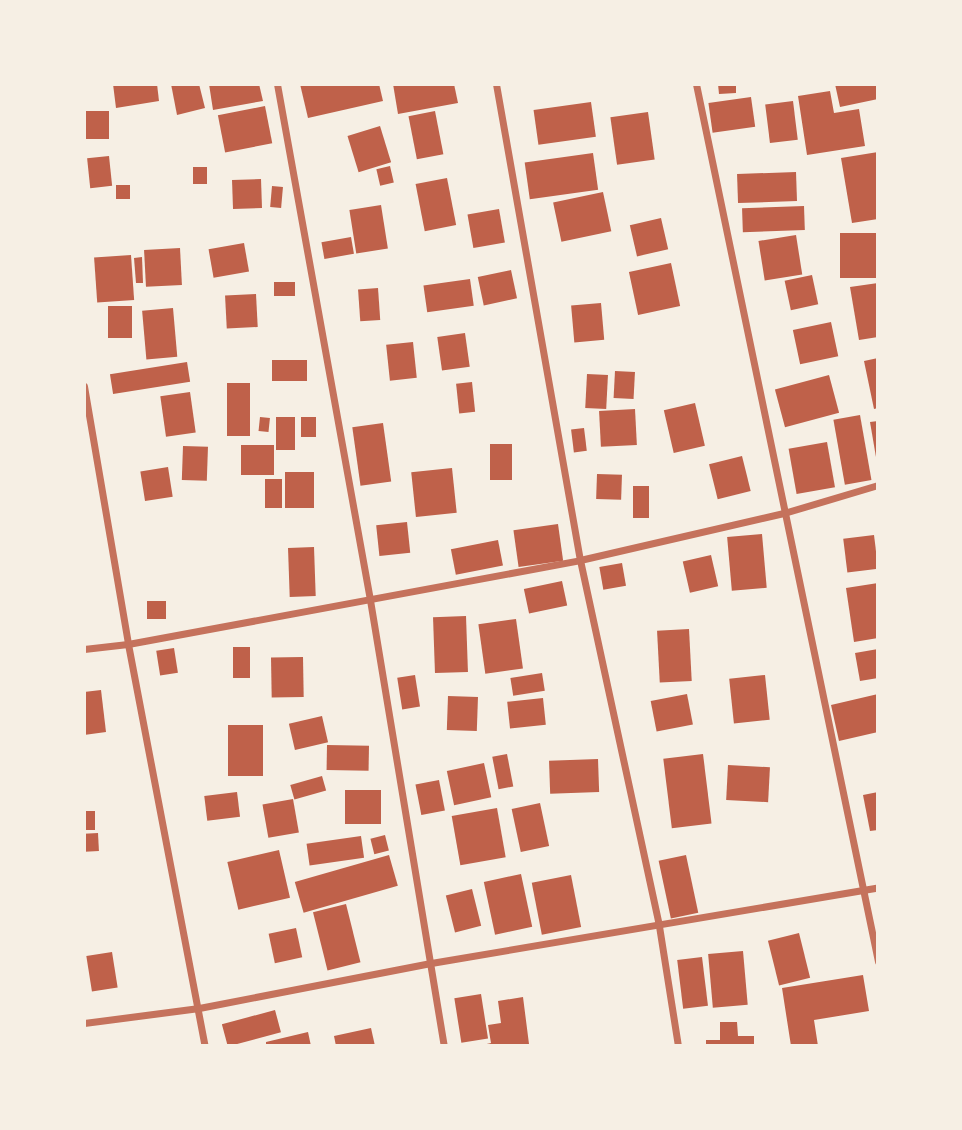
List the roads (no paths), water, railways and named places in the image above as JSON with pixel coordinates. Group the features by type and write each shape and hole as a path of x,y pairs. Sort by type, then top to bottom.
{"street":[{"path":"277,84 370,600 444,1046"},
{"path":"496,84 580,560 659,926 678,1046"},
{"path":"696,84 878,961"},
{"path":"84,386 128,644 205,1046"},
{"path":"84,649 128,644 580,560 784,513 878,485"},
{"path":"84,1023 199,1008 431,963 878,887"}]}
